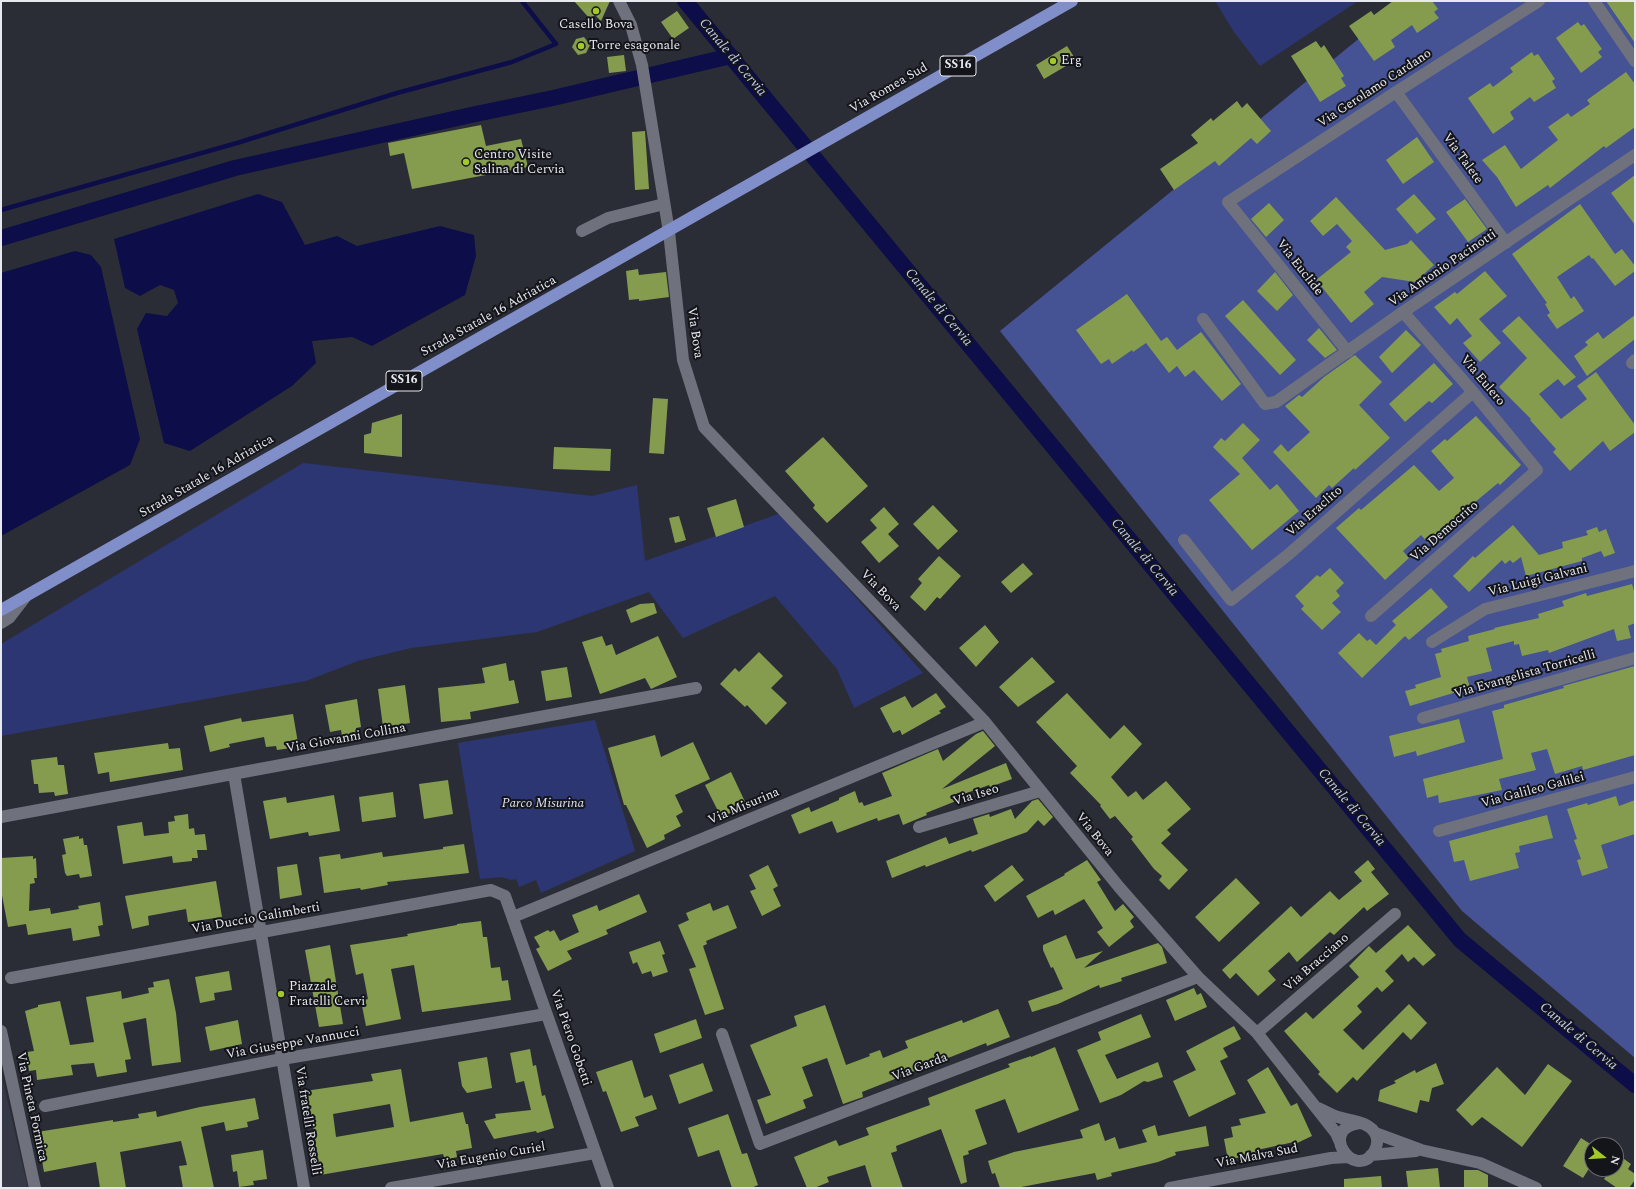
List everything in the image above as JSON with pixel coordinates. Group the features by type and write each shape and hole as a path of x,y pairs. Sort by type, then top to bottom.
{"main road":[{"name":"Via Romea Sud","path":"845,130 1072,1"},
{"name":"Strada Statale 16 Adriatica","path":"1,610 669,232 782,165 845,130"}],"street":[{"name":"Via Bova","path":"619,1 632,25 642,65 669,232 683,360 704,427 985,722 1119,887 1198,977 1257,1033 1336,1132 1340,1142"},
{"name":"Via Gerolamo Cardano","path":"1228,202 1539,1"},
{"path":"1594,1 1635,61"},
{"name":"Via Talete","path":"1396,92 1506,243"},
{"name":"Via Antonio Pacinotti","path":"1203,319 1265,404 1276,402 1403,312 1635,155"},
{"name":"Via Euclide","path":"1228,202 1348,352"},
{"path":"582,231 608,218 664,204"},
{"name":"Via Eulero","path":"1403,312 1473,392 1537,470"},
{"name":"Via Eraclito","path":"1184,540 1231,600 1289,554 1473,392"},
{"name":"Via Democrito","path":"1371,616 1537,470"},
{"name":"Via Luigi Galvani","path":"1432,642 1485,609 1635,571"},
{"path":"1,623 9,618 26,596"},
{"name":"Via Evangelista Torricelli","path":"1423,718 1635,658"},
{"name":"Via Giovanni Collina","path":"1,817 696,688"},
{"name":"Via Misurina","path":"513,917 985,722"},
{"path":"234,774 282,1059"},
{"name":"Via Galileo Galilei","path":"1439,831 1635,777"},
{"name":"Via Iseo","path":"919,827 1040,791"},
{"name":"Via Duccio Galimberti","path":"11,978 491,890 505,896"},
{"name":"Via Piero Gobetti","path":"505,896 608,1188"},
{"name":"Via Bracciano","path":"1257,1033 1395,914"},
{"name":"Via Garda","path":"722,1034 760,1144 1198,977"},
{"name":"Via Giuseppe Vannucci","path":"45,1106 282,1059 546,1014"},
{"name":"Via Pineta Formica","path":"1,1031 35,1188"},
{"name":"Via fratelli Rosselli","path":"282,1059 304,1188"},
{"name":"Via Bova","path":"1317,1108 1337,1117 1360,1123"},
{"path":"1371,1155 1377,1145 1375,1133 1371,1128 1360,1123 1349,1126 1344,1130 1340,1142 1344,1153 1349,1157 1360,1160 1371,1155 1421,1150"},
{"path":"1375,1133 1421,1150 1480,1163 1536,1188"},
{"name":"Via Eugenio Curiel","path":"391,1188 595,1153"},
{"name":"Via Malva Sud","path":"1170,1188 1331,1158 1349,1157"}],"shaded area":[{"path":"1405,1 1635,1 1635,1058 1462,911 1000,331"},
{"path":"258,194 282,202 305,245 337,236 357,246 440,226 474,235 476,256 465,295 372,346 352,337 312,341 316,363 292,386 190,451 164,443 137,329 146,313 167,316 178,303 174,290 160,285 140,296 125,288 114,239"},
{"path":"75,251 91,255 101,267 140,439 130,465 1,536 1,273"},
{"path":"1,1073 28,1188 1,1188"}],"green space":[{"path":"1215,1 1358,1 1260,66 1234,32"},
{"path":"303,463 592,496 637,485 645,561 781,513 923,673 854,708 837,669 775,596 683,638 649,592 537,632 411,648 358,661 306,681 1,736 1,644"},
{"name":"Parco Misurina","path":"595,720 635,851 541,893 536,880 519,887 516,879 511,880 502,877 480,879 458,743"}],"building":[{"name":"Casello Bova","path":"574,1 610,1 601,21 595,15 590,19"},
{"path":"1393,1 1432,1 1438,9 1434,12 1439,18 1417,33 1412,25 1391,40 1395,47 1374,61 1349,26 1371,11 1374,15"},
{"path":"1606,1 1635,1 1635,43"},
{"path":"677,11 689,28 673,39 661,22"},
{"path":"1578,22 1581,26 1584,24 1602,49 1598,52 1602,57 1581,73 1556,38"},
{"name":"Torre esagonale","path":"584,37 590,45 586,53 578,55 572,47 576,39"},
{"path":"1316,41 1321,48 1324,45 1344,76 1341,78 1346,86 1320,102 1291,56"},
{"path":"1067,46 1076,60 1044,79 1036,65"},
{"path":"1532,52 1534,56 1538,54 1555,79 1552,81 1556,88 1534,102 1530,97 1510,112 1514,119 1493,134 1468,98 1490,83 1493,87 1513,72 1510,68"},
{"path":"624,55 626,71 609,73 607,57"},
{"path":"1626,72 1635,84 1635,127 1606,148 1604,146 1550,188 1548,185 1516,207 1497,177 1482,160 1505,145 1521,169 1558,140 1548,127 1568,113 1571,117 1590,104 1587,100"},
{"path":"1237,101 1242,108 1247,103 1271,131 1257,144 1251,138 1219,166 1215,161 1174,190 1160,169 1198,143 1191,135 1211,118 1213,121"},
{"name":"Centro Visite Salina di Cervia","path":"481,125 486,146 521,139 528,167 412,189 404,153 390,156 388,143"},
{"path":"645,131 649,189 635,190 632,132"},
{"path":"1417,137 1434,162 1403,184 1386,160"},
{"path":"1635,175 1635,225 1611,193"},
{"path":"1414,194 1436,219 1417,234 1396,209"},
{"path":"1336,197 1385,250 1407,244 1411,240 1434,265 1415,282 1382,277 1364,292 1374,304 1351,323 1316,280 1351,252 1346,247 1352,241 1337,224 1323,236 1310,221"},
{"path":"1465,199 1487,229 1468,242 1446,212"},
{"path":"1269,203 1284,220 1266,237 1251,219"},
{"path":"1580,204 1615,254 1622,249 1635,266 1635,271 1615,286 1589,255 1557,277 1571,299 1574,296 1584,311 1557,329 1547,315 1550,313 1545,304 1547,303 1512,254"},
{"path":"638,269 639,275 666,272 669,297 639,301 639,299 629,300 626,271"},
{"path":"1485,271 1507,296 1479,319 1501,343 1480,362 1463,343 1472,336 1457,318 1450,325 1434,307 1455,292 1457,294"},
{"path":"1275,272 1293,295 1277,311 1257,291"},
{"path":"1127,294 1161,341 1167,337 1177,350 1201,332 1241,384 1222,401 1194,370 1185,377 1177,366 1169,373 1146,343 1133,352 1132,350 1112,364 1109,359 1101,364 1076,330"},
{"path":"1243,300 1296,360 1280,375 1225,316"},
{"path":"1635,315 1635,339 1587,376 1574,356 1588,345 1585,342 1598,332 1603,339"},
{"path":"1519,316 1576,377 1564,386 1558,379 1539,394 1561,419 1587,399 1577,386 1596,372 1635,425 1635,432 1610,451 1603,441 1570,471 1553,452 1556,449 1530,420 1531,419 1499,387 1527,358 1502,331"},
{"path":"1319,328 1337,350 1325,358 1307,340"},
{"path":"1406,330 1421,345 1392,373 1379,357"},
{"path":"1355,355 1382,382 1359,405 1390,438 1355,470 1354,468 1332,488 1329,485 1316,498 1273,452 1281,444 1288,452 1310,432 1285,406 1299,395 1302,397 1324,377"},
{"path":"1434,363 1453,384 1432,403 1429,401 1405,422 1389,404"},
{"path":"653,398 668,399 664,454 649,453"},
{"path":"402,414 402,457 364,453 364,435 371,433 372,423"},
{"path":"1476,416 1521,465 1500,485 1498,483 1428,543 1421,535 1403,551 1409,558 1385,580 1336,528 1359,508 1361,510 1414,465 1439,491 1454,478 1431,451 1445,439 1447,441"},
{"path":"1243,423 1260,440 1242,458 1270,490 1277,484 1299,511 1252,550 1209,500 1240,474 1213,447 1221,438 1225,441"},
{"path":"823,437 868,486 827,523 813,508 815,505 785,471"},
{"path":"554,447 611,449 610,471 553,469"},
{"path":"736,499 744,527 716,537 707,508"},
{"path":"933,505 958,531 938,550 913,524"},
{"path":"884,507 899,524 888,534 899,546 879,563 861,542 877,528 870,520"},
{"path":"679,516 686,540 675,543 669,518"},
{"path":"1513,525 1539,555 1563,548 1562,542 1588,535 1586,531 1597,527 1599,532 1606,529 1615,553 1604,557 1601,551 1582,558 1582,561 1526,576 1521,557 1513,563 1510,560 1505,564 1502,560 1469,592 1453,576 1473,556 1475,558"},
{"path":"939,556 961,576 940,599 937,597 925,611 910,597 922,583 918,579"},
{"path":"1023,563 1033,574 1011,593 1001,582"},
{"path":"1330,568 1344,583 1336,591 1340,596 1332,603 1341,612 1322,630 1301,609 1304,606 1295,596 1317,575 1320,577"},
{"path":"1632,584 1635,594 1635,623 1628,626 1631,638 1617,641 1614,629 1549,653 1548,650 1522,656 1519,644 1514,645 1514,641 1486,648 1492,671 1467,677 1470,688 1410,706 1405,691 1416,688 1415,685 1441,677 1435,654 1442,652 1441,649 1469,641 1468,636 1495,629 1494,628 1539,618 1538,614 1564,606 1562,601 1586,593 1587,596"},
{"path":"1431,588 1448,607 1409,640 1405,636 1362,678 1338,653 1359,633 1367,641 1370,639 1376,645 1396,625 1392,621"},
{"path":"654,603 657,613 631,623 626,610 640,604"},
{"path":"985,625 999,642 976,667 959,648"},
{"path":"602,636 606,646 612,644 616,655 658,636 677,677 651,689 645,678 600,694 582,642"},
{"path":"759,652 783,676 771,688 787,703 766,725 747,705 745,707 720,684 735,668 739,672"},
{"path":"1032,657 1055,682 1018,707 999,687"},
{"path":"506,663 509,681 514,680 519,703 470,712 471,719 441,722 438,688 485,683 482,668"},
{"path":"1635,666 1635,755 1583,770 1582,766 1555,774 1547,749 1531,753 1536,770 1499,779 1502,790 1439,803 1438,795 1427,798 1423,779 1503,759 1492,711 1504,708 1504,705 1564,688 1563,686"},
{"path":"567,667 572,697 546,701 541,671"},
{"path":"405,685 410,723 383,727 378,689"},
{"path":"936,693 946,707 939,711 941,713 902,735 900,730 893,733 880,708 905,696 912,708"},
{"path":"1067,693 1110,739 1124,725 1142,744 1111,777 1128,797 1136,791 1143,800 1166,781 1191,809 1167,830 1171,834 1161,843 1188,870 1169,890 1159,880 1162,876 1154,869 1131,839 1133,837 1115,816 1110,819 1100,806 1101,805 1070,773 1077,766 1036,722"},
{"path":"357,699 361,727 356,728 356,733 342,736 341,730 330,732 325,705"},
{"path":"293,714 298,743 290,744 291,748 277,750 276,746 266,747 264,737 229,744 230,747 210,752 204,726 241,718 242,722"},
{"path":"1459,719 1465,742 1417,756 1416,751 1394,757 1389,736"},
{"path":"983,731 995,746 942,789 1006,763 1012,779 961,795 961,799 926,813 927,815 903,825 899,814 878,821 877,818 837,833 832,821 799,834 791,815 809,807 811,812 839,800 839,798 855,791 859,803 862,802 864,806 892,796 882,773 938,749 943,761 976,734"},
{"path":"655,735 661,757 693,742 710,779 675,795 683,812 676,816 681,826 664,835 665,839 647,848 626,805 624,805 608,748"},
{"path":"168,743 169,749 180,748 183,770 110,782 109,772 98,774 94,753"},
{"path":"57,757 58,765 64,765 68,794 55,796 54,792 39,793 38,784 34,784 31,760"},
{"path":"731,772 747,806 721,817 705,785"},
{"path":"448,780 453,814 424,819 419,784"},
{"path":"393,792 396,817 362,822 359,797"},
{"path":"334,795 340,831 309,836 308,832 270,839 263,801 286,797 287,803"},
{"path":"1616,796 1619,806 1635,800 1635,834 1601,845 1608,868 1582,876 1577,860 1581,859 1574,840 1577,839 1567,809 1587,803 1588,805"},
{"path":"1038,799 1053,817 1044,826 1038,820 1027,832 972,852 971,850 926,867 925,865 892,878 886,861 946,837 949,844 978,834 973,819 989,814 990,817 1011,809 1015,819 1032,801"},
{"path":"188,814 189,829 194,828 195,835 205,834 207,850 197,850 198,858 192,858 192,861 173,863 172,856 123,864 117,826 142,822 144,836 169,833 168,822 175,821 174,816"},
{"path":"1547,815 1553,838 1519,846 1520,852 1515,853 1519,868 1470,881 1464,860 1454,862 1449,841"},
{"path":"79,836 79,839 83,838 84,845 87,845 92,876 80,878 79,874 67,876 65,873 62,855 66,854 63,839"},
{"path":"464,844 469,873 387,882 388,885 361,890 360,888 324,893 319,857 340,854 341,859 382,852 383,857 443,849 443,847"},
{"path":"33,856 33,859 36,858 37,878 34,878 35,883 30,884 29,911 50,908 51,914 79,909 78,906 100,902 103,925 98,926 100,936 73,941 71,928 28,935 26,924 8,927 1,890 1,858"},
{"path":"1087,860 1101,880 1097,882 1115,911 1123,904 1134,917 1130,921 1134,927 1109,947 1097,932 1103,928 1084,899 1055,915 1053,910 1038,918 1026,896 1065,875 1064,874"},
{"path":"1368,860 1375,869 1371,872 1389,894 1367,911 1364,907 1334,935 1330,932 1297,962 1289,952 1268,971 1276,980 1258,996 1236,973 1230,979 1222,970 1291,906 1301,917 1330,891 1339,900 1362,881 1354,872"},
{"path":"297,864 302,895 280,899 277,867"},
{"path":"768,865 778,886 773,889 781,906 762,916 750,891 756,889 749,875"},
{"path":"1012,865 1024,880 995,902 984,886"},
{"path":"1236,878 1260,903 1219,942 1195,917"},
{"path":"216,881 222,917 188,922 186,909 148,916 149,925 132,929 125,896"},
{"path":"639,894 647,912 606,930 608,934 567,951 572,959 548,971 536,949 540,947 534,937 548,930 550,932 554,930 560,941 579,932 572,915 597,905 599,911"},
{"path":"710,903 713,911 728,905 737,928 706,941 707,944 703,946 724,1009 705,1015 689,969 696,967 678,925 689,920 686,913"},
{"path":"481,921 483,937 487,937 491,968 500,967 502,981 508,980 511,1000 422,1012 414,965 391,969 401,1019 366,1026 361,1001 368,999 363,973 356,975 350,945 408,936 407,934"},
{"path":"1408,925 1436,955 1423,966 1414,957 1408,962 1402,954 1385,971 1394,981 1382,992 1377,987 1357,1006 1362,1012 1343,1030 1363,1050 1409,1004 1427,1023 1411,1040 1403,1032 1357,1081 1353,1077 1337,1093 1318,1074 1320,1072 1284,1031 1306,1012 1313,1019 1359,977 1349,966 1369,946 1376,953"},
{"path":"1066,935 1076,959 1103,951 1084,968 1158,943 1162,947 1167,963 1121,978 1122,981 1100,988 1099,985 1058,1004 1032,1012 1028,1001 1063,989 1053,967 1051,968 1043,950 1043,945"},
{"path":"660,941 665,954 662,955 668,972 653,977 651,971 642,974 637,962 633,964 629,952"},
{"path":"330,945 343,1024 319,1027 305,950"},
{"path":"229,971 232,990 214,993 215,1000 200,1003 195,977"},
{"path":"169,979 176,1013 181,1062 152,1066 146,1018 123,1023 131,1059 125,1060 127,1072 97,1077 94,1063 71,1065 73,1075 37,1080 36,1070 29,1071 26,1052 34,1051 25,1011 38,1007 38,1005 60,1001 70,1045 94,1042 86,997 121,991 122,999 149,993 148,988 154,987 153,982"},
{"path":"1194,988 1197,995 1201,993 1207,1007 1175,1021 1166,1000"},
{"path":"825,1005 846,1065 870,1056 869,1054 880,1050 883,1058 908,1048 905,1041 962,1020 963,1023 998,1009 1010,1037 987,1046 986,1043 862,1092 863,1097 843,1104 827,1058 802,1067 813,1096 803,1100 806,1108 766,1124 757,1100 771,1095 750,1045 797,1026 794,1016"},
{"path":"1141,1014 1151,1037 1105,1055 1117,1079 1158,1062 1163,1077 1148,1082 1144,1081 1121,1095 1100,1103 1077,1050 1101,1040 1098,1032"},
{"path":"696,1019 702,1038 660,1053 654,1034"},
{"path":"238,1020 242,1044 210,1051 205,1027"},
{"path":"1234,1026 1241,1039 1223,1048 1228,1057 1220,1061 1236,1094 1189,1117 1173,1081 1196,1070 1186,1051"},
{"path":"1055,1047 1079,1110 1018,1133 1005,1099 975,1110 987,1144 968,1151 969,1154 963,1156 967,1182 961,1184 941,1129 896,1146 897,1151 891,1153 903,1188 872,1188 865,1165 827,1177 829,1182 814,1188 807,1188 794,1157 836,1140 839,1146 869,1135 866,1128 930,1105 928,1098 1010,1067 1008,1064 1031,1057"},
{"path":"530,1049 533,1066 536,1065 542,1096 545,1095 554,1128 537,1133 536,1131 494,1139 484,1121 496,1118 495,1114 531,1110 524,1081 516,1083 510,1053"},
{"path":"487,1057 492,1088 467,1093 462,1086 458,1062"},
{"path":"632,1060 644,1098 652,1095 657,1109 635,1117 639,1126 621,1132 606,1091 603,1092 596,1072"},
{"path":"703,1063 713,1091 679,1104 669,1075"},
{"path":"1436,1063 1444,1084 1432,1088 1429,1102 1420,1100 1417,1113 1378,1101 1380,1090 1396,1083 1394,1081 1415,1070 1416,1073"},
{"path":"1548,1064 1572,1081 1522,1147 1482,1117 1472,1126 1456,1110 1497,1067 1525,1095"},
{"path":"1268,1067 1291,1106 1297,1103 1312,1136 1295,1144 1294,1142 1257,1150 1258,1153 1228,1160 1224,1139 1233,1137 1231,1127 1241,1125 1239,1119 1266,1113 1247,1080"},
{"path":"401,1069 410,1122 463,1112 466,1124 468,1124 472,1148 456,1151 457,1157 445,1160 443,1154 320,1175 312,1118 310,1118 305,1091 373,1081 371,1074","holes":["390,1104 394,1127 336,1137 333,1114"]},
{"path":"255,1098 259,1119 247,1122 248,1127 226,1131 224,1122 201,1127 214,1188 183,1188 179,1166 187,1165 181,1141 120,1152 126,1188 100,1188 96,1162 44,1172 37,1132 113,1120 113,1122 139,1118 138,1114 156,1111 157,1117 200,1107"},
{"path":"728,1114 742,1154 747,1153 758,1185 751,1188 732,1188 719,1150 698,1157 688,1128"},
{"path":"1099,1123 1105,1141 1115,1137 1119,1149 1147,1142 1142,1130 1155,1125 1158,1136 1206,1126 1209,1146 1175,1152 1176,1155 1158,1162 1111,1173 1112,1176 1097,1180 1095,1173 1016,1188 1000,1188 995,1173 992,1174 988,1161 1014,1152 1083,1138 1080,1130"},
{"path":"1581,1138 1584,1140 1583,1178 1563,1166"},
{"path":"263,1150 267,1179 253,1181 254,1185 239,1187 237,1171 233,1172 231,1155"},
{"path":"1624,1159 1631,1164 1628,1169 1635,1174 1635,1180 1629,1188 1617,1188 1604,1179 1605,1177 1624,1177"},
{"path":"1438,1168 1440,1188 1408,1188 1406,1171"},
{"path":"1464,1170 1478,1170 1488,1175 1488,1188 1464,1188"},
{"path":"1381,1176 1382,1188 1344,1188 1344,1179"}],"waterway":[{"path":"1,210 237,143 397,93 512,62 556,44 522,1"},
{"name":"Canale di Cervia","path":"685,1 1460,940 1635,1085"},
{"path":"1,238 235,168 553,98 731,56"}],"place":[{"name":"Casello Bova","path":"596,11"},
{"name":"Torre esagonale","path":"581,46"},
{"name":"Erg","path":"1053,61"},
{"name":"Centro Visite Salina di Cervia","path":"466,162"},
{"name":"Piazzale Fratelli Cervi","path":"281,994"}]}
